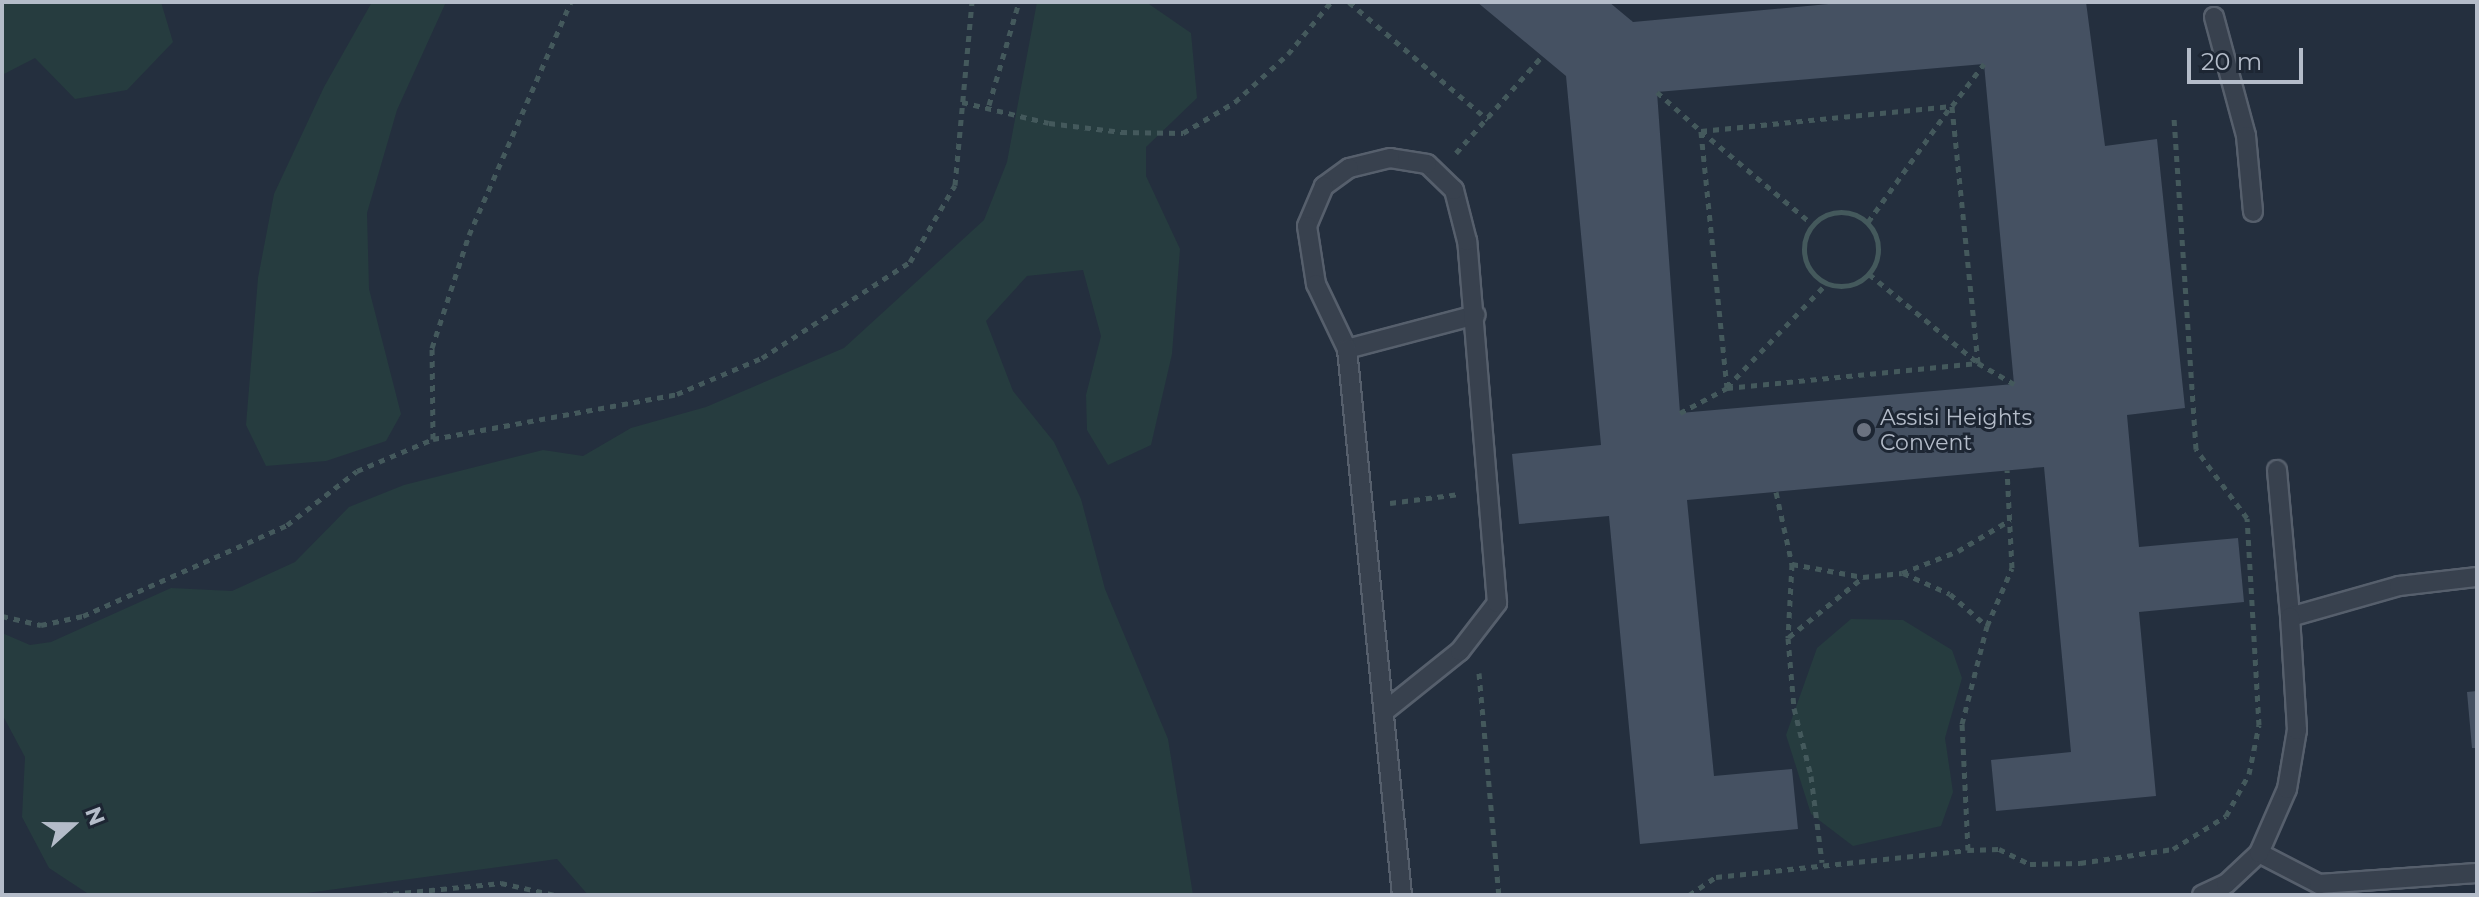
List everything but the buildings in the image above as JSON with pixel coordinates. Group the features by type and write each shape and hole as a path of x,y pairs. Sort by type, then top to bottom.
{"lane":[{"path":"2214,17 2246,136 2253,212"},
{"path":"1385,711 1460,651 1497,603 1476,315 1467,241 1454,190 1427,164 1390,158 1349,168 1324,186 1307,226 1316,284 1347,349 1402,895"},
{"path":"1347,349 1476,315"},
{"path":"2202,895 2226,884 2259,853 2287,789 2297,730 2277,470"},
{"path":"2290,617 2399,586 2477,577"},
{"path":"2259,853 2319,884 2477,873"}],"path":[{"path":"433,439 432,348 469,235 571,2"},
{"path":"2,616 41,625 83,616 287,525 357,471 433,439 677,394 762,358 834,315 910,262 955,185 972,2"},
{"path":"989,105 1019,2"},
{"path":"962,102 989,105 1049,123 1121,132 1183,133 1235,102 1288,54 1331,2"},
{"path":"1349,2 1488,120"},
{"path":"1456,153 1542,56"},
{"path":"1868,222 1984,64"},
{"path":"1657,92 1810,222"},
{"path":"1701,131 1952,106"},
{"path":"1952,106 1978,363"},
{"path":"1689,895 1716,877 1822,862 1968,850 1999,849 2030,864 2080,863 2173,849 2226,816 2249,774 2259,725 2247,518 2196,449 2174,117"},
{"path":"1701,131 1727,388"},
{"path":"1841,211 1868,222 1879,250 1869,274 1845,286 1827,283 1816,276 1804,256 1810,222 1841,211"},
{"path":"1869,274 1978,363 2014,384"},
{"path":"1680,413 1727,388 1827,283"},
{"path":"1727,388 1978,363"},
{"path":"1968,850 1962,724 1987,626 2012,568 2007,470"},
{"path":"1364,506 1489,491"},
{"path":"1776,492 1792,564 1788,638 1794,708 1811,776 1822,862"},
{"path":"1792,564 1863,577 1902,573 1958,551 2010,520"},
{"path":"1902,573 1950,594 1987,626"},
{"path":"1788,638 1863,577"},
{"path":"1478,666 1499,895"},
{"path":"381,895 501,883 555,895"}],"green space":[{"path":"2,2 161,2 173,42 127,90 75,99 35,58 2,75"},
{"path":"372,2 446,2 397,110 367,213 369,289 401,414 386,441 326,461 266,466 246,425 258,278 274,194 324,87"},
{"path":"1037,2 1146,2 1191,33 1197,98 1146,147 1146,176 1180,249 1172,354 1151,445 1108,465 1087,430 1086,395 1101,336 1083,270 1027,276 986,321 1013,391 1054,442 1081,499 1105,589 1168,739 1193,895 588,895 557,859 292,895 90,895 49,868 22,817 25,757 2,714 2,633 30,645 51,642 171,588 232,591 295,562 349,507 404,485 543,450 583,456 631,428 706,407 844,348 984,220 1007,162"},
{"path":"1851,619 1903,620 1952,650 1962,678 1945,738 1953,792 1941,826 1853,846 1811,814 1786,735 1817,648"}],"place":[{"name":"Assisi Heights Convent","path":"1864,430"}]}
